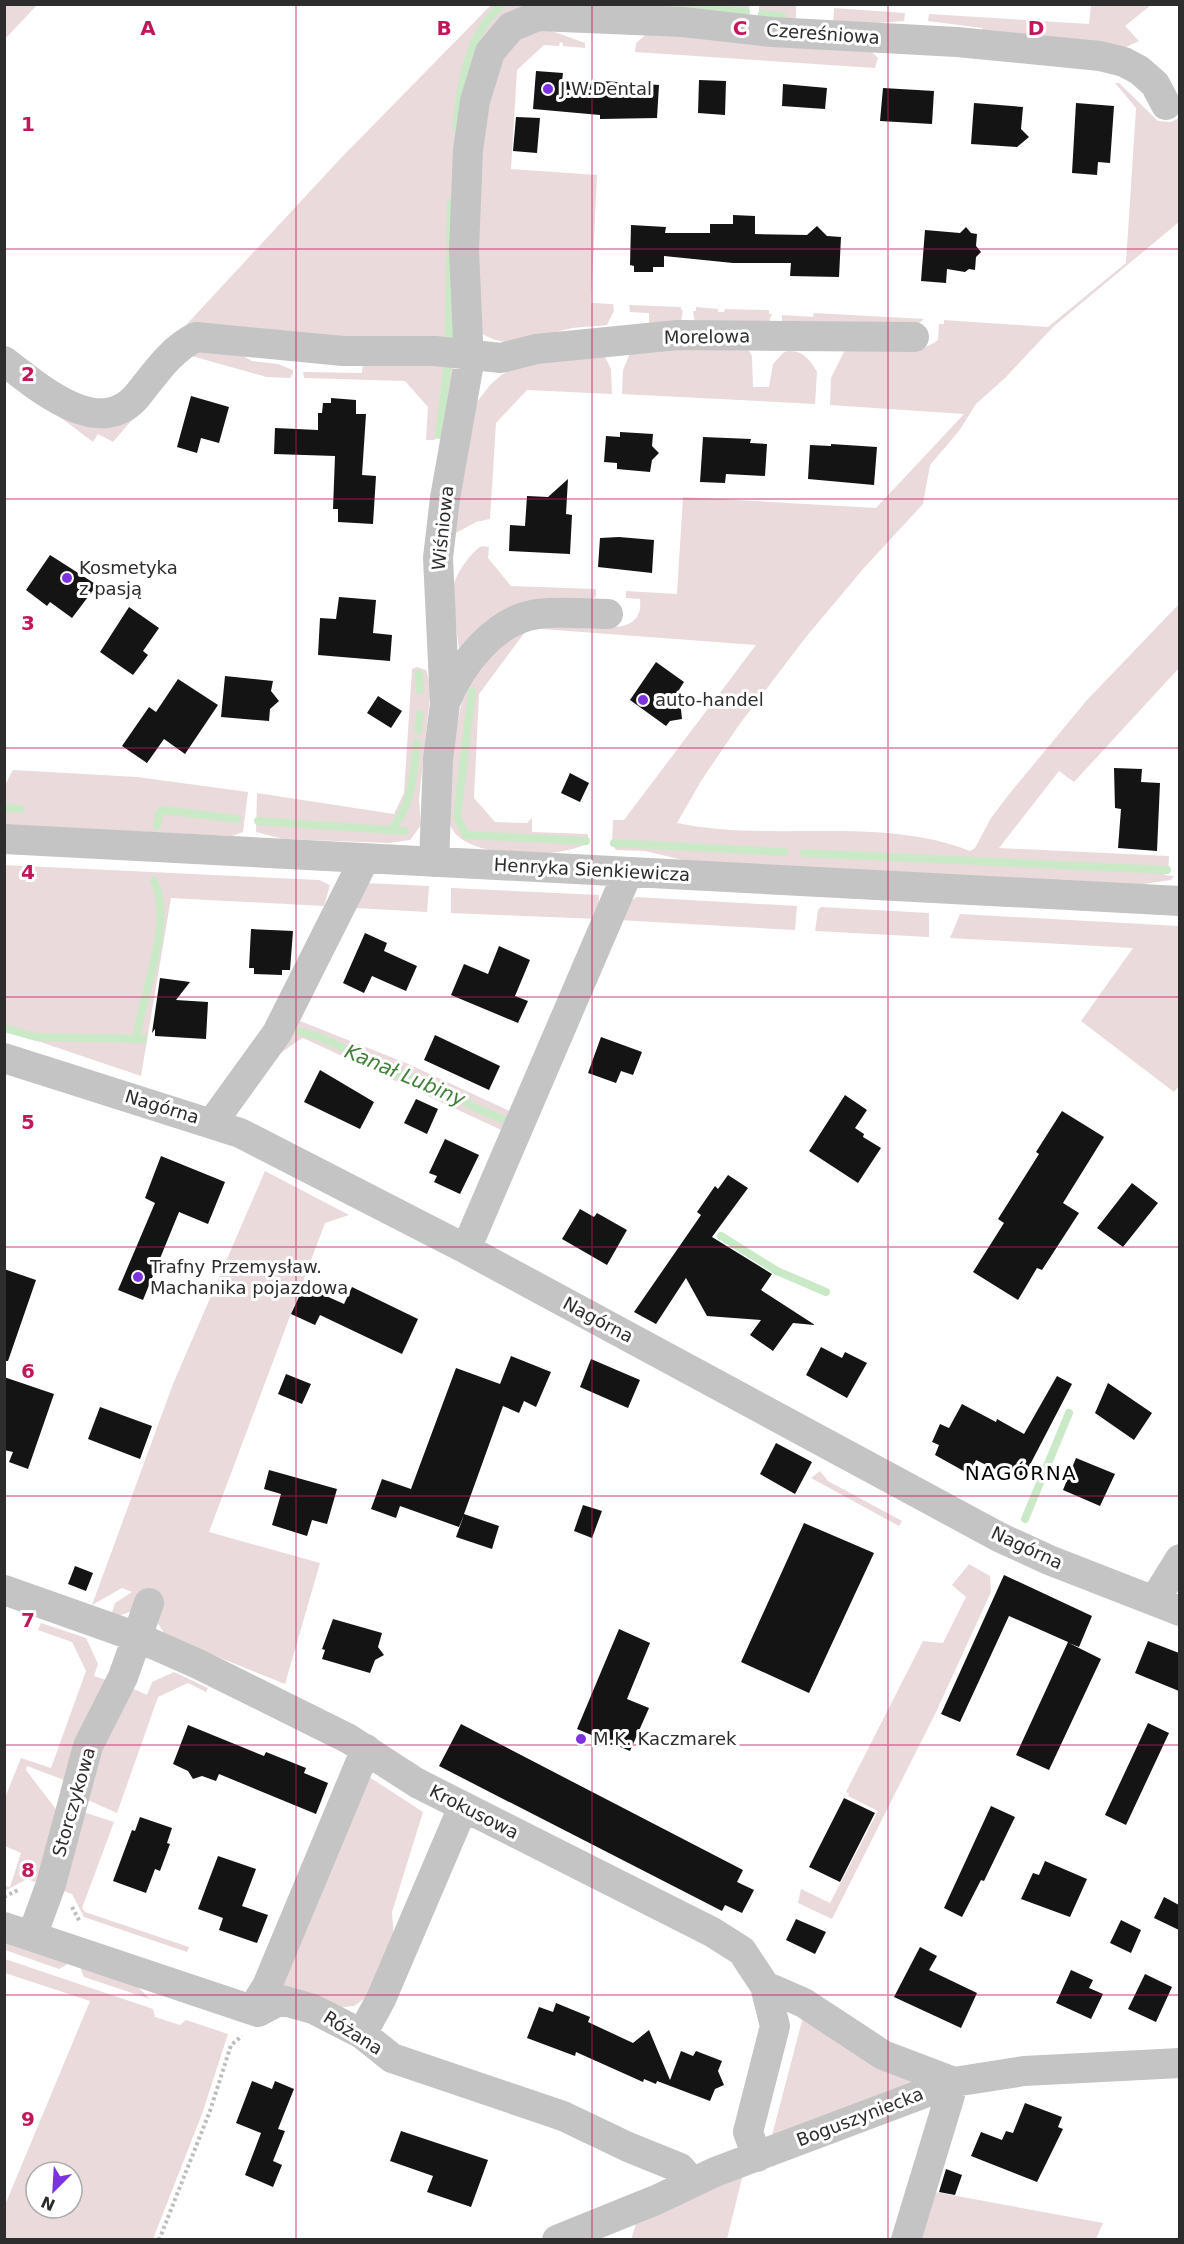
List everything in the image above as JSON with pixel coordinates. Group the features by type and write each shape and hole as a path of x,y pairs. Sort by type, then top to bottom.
{"street":[{"name":"Czereśniowa","path":"469,354 464,213 475,100 490,52 505,32 524,19 538,16 683,22 772,32 957,42 1100,56 1124,62 1139,70 1155,84 1166,105"},
{"name":"Morelowa","path":"464,397 481,371 501,358 536,349 678,335 914,336"},
{"name":"Morelowa","path":"4,361 74,407 98,414 109,413 135,399 169,356 196,337 367,352 419,350 501,358"},
{"name":"Wiśniowa","path":"434,862 438,759 445,704 438,558 446,487 464,397 469,354"},
{"name":"Wiśniowa","path":"445,704 468,662 507,624 538,614 608,614"},
{"name":"Henryka Sienkiewicza","path":"4,839 1179,901"},
{"path":"212,1123 277,1033 364,858"},
{"path":"466,1249 628,872"},
{"name":"Nagórna","path":"4,1058 212,1123 266,1146 466,1249 999,1537 1049,1560 1167,1606"},
{"path":"1167,1606 1179,1559"},
{"name":"Krokusowa","path":"4,1590 137,1637 198,1664 366,1749 417,1783 712,1932 742,1951 765,1986 775,2026 748,2132 757,2157"},
{"name":"Storczykowa","path":"18,1932 51,1884 88,1746 123,1677 149,1603"},
{"path":"18,1932 252,2010 267,1986 366,1749"},
{"path":"362,2034 381,1999 463,1807"},
{"path":"765,1986 804,2003 883,2055 954,2082 906,2240"},
{"name":"Różana","path":"252,2010 258,2012 281,2000 314,2009 362,2034 392,2058 563,2116 628,2147 680,2168 692,2182"},
{"name":"Boguszyniecka","path":"557,2240 656,2200 692,2182 954,2082 1024,2071 1179,2063"}],"path":[{"path":"159,2240 210,2111 231,2045 236,2042"}],"shaded area":[{"path":"750,4 748,15 608,5"},
{"path":"4,5 37,5 5,39"},
{"path":"491,5 536,5 499,24 457,340 174,338 340,159"},
{"path":"759,5 796,6 796,18 759,19"},
{"path":"1091,5 1151,5 1125,26 1139,41 1124,48 982,37 982,28 928,21 929,14 1089,24"},
{"path":"834,8 905,13 904,21 833,26"},
{"path":"546,29 585,43 585,48 563,46 560,42 559,46 544,45 517,70 511,169 597,175 591,303 613,304 614,311 607,325 569,329 522,342 503,342 481,333 475,151 507,44"},
{"path":"648,33 870,50 878,58 875,68 635,52 636,43"},
{"path":"1115,83 1119,83 1158,121 1171,122 1179,118 1179,222 1054,326 1005,378 976,404 959,431 930,465 923,504 863,569 806,637 739,725 701,781 677,823 750,831 899,834 935,840 970,851 975,848 991,818 1010,793 1087,700 1179,604 1179,668 1074,782 1059,771 999,848 1169,856 1168,872 1164,875 1174,876 1171,880 1137,885 687,861 645,851 616,850 612,844 613,820 624,820 756,645 528,628 479,694 474,798 495,822 527,823 532,818 532,832 588,834 588,843 558,852 517,854 477,847 462,839 452,829 449,818 448,800 453,752 462,703 471,672 491,645 519,625 541,619 608,627 622,626 632,622 639,613 640,599 626,598 626,591 677,594 683,497 876,508 964,414 830,405 831,378 844,352 867,346 904,349 928,346 938,340 939,324 944,324 944,320 1048,327 1126,263 1136,108"},
{"path":"629,305 681,307 683,310 681,321 649,323 649,313 630,312"},
{"path":"696,307 718,309 718,312 724,312 725,309 769,310 769,314 772,314 768,324 695,324 693,311 696,311"},
{"path":"814,313 924,319 917,325 782,325 782,315 813,317"},
{"path":"189,349 232,350 252,361 278,364 293,370 293,373 290,378 267,377 188,355 113,442 98,434 93,442 40,402 84,420"},
{"path":"748,349 752,356 753,387 769,387 773,364 784,352 795,351 804,355 817,372 815,404 622,394 623,370 630,353 640,350"},
{"path":"604,355 611,369 612,394 527,390 496,423 490,519 476,522 454,534 458,498 477,402 490,385 522,363"},
{"path":"367,359 454,367 442,435 434,440 426,440 428,407 405,381 304,378 303,372 362,373 363,362"},
{"path":"482,546 489,547 488,558 511,586 596,589 596,597 460,651 454,584 465,562"},
{"path":"417,667 426,670 431,687 419,800 421,825 410,840 389,843 283,839 256,832 257,793 394,814 404,793 412,669"},
{"path":"13,770 137,777 248,792 243,832 232,836 5,825 4,787"},
{"path":"4,865 319,880 330,885 324,906 171,898 141,1076 5,1030"},
{"path":"364,883 429,886 427,912 355,908 300,1021 406,1063 518,1115 510,1134 303,1038 273,1056"},
{"path":"451,888 599,895 598,919 451,913"},
{"path":"636,897 797,906 795,930 619,920 629,903"},
{"path":"821,907 929,913 929,937 815,931 818,910"},
{"path":"960,914 1179,926 1180,1085 1174,1092 1081,1021 1133,948 950,938"},
{"path":"265,1171 349,1215 325,1223 209,1532 320,1563 285,1684 166,1636 155,1619 135,1610 110,1619 115,1603 132,1592 122,1588 92,1605 173,1384"},
{"path":"820,1471 828,1481 902,1521 899,1526 811,1478"},
{"path":"969,1564 990,1576 991,1592 936,1712 832,1919 798,1903 801,1889 830,1903 878,1811 848,1796 849,1793 846,1792 923,1641 943,1643 966,1597 952,1585"},
{"path":"41,1623 86,1638 98,1664 94,1676 112,1682 64,1780 27,1766 26,1770 58,1812 41,1884 27,1879 5,1891 5,1886 10,1887 21,1853 5,1846 4,1800 21,1758 51,1768 86,1671 72,1642 38,1630"},
{"path":"174,1672 208,1688 206,1692 188,1683 158,1697 117,1813 88,1800 101,1734 127,1686 147,1695 152,1682"},
{"path":"363,1773 423,1812 392,1912 394,1939 371,1994 354,2006 336,2008 280,1995 277,1981"},
{"path":"77,1810 114,1822 82,1908 85,1912 189,1947 187,1952 84,1917 72,1894 59,1889"},
{"path":"5,1939 68,1960 66,1965 59,1969 5,1950"},
{"path":"5,1959 153,2009 155,2017 180,2025 186,2020 228,2034 202,2114 153,2239 5,2239 5,2205 90,2001 5,1973"},
{"path":"82,1965 137,1986 150,1999 84,1977 81,1970"},
{"path":"803,2017 923,2078 771,2139"},
{"path":"744,2170 727,2239 631,2240 637,2220"},
{"path":"930,2191 1103,2223 1096,2239 914,2240"}],"building":[{"path":"536,71 563,73 562,81 659,85 657,118 600,119 600,115 533,109"},
{"path":"699,80 726,81 725,115 698,113"},
{"path":"783,84 827,88 825,109 782,106"},
{"path":"883,88 934,91 932,124 880,121"},
{"path":"974,103 1023,107 1021,129 1029,137 1017,147 971,144"},
{"path":"1076,103 1114,106 1110,163 1098,162 1097,175 1072,173"},
{"path":"516,117 540,118 537,153 513,151"},
{"path":"733,215 755,216 755,234 807,235 817,226 827,236 841,237 839,277 790,276 791,263 733,263 664,256 664,267 653,267 653,272 634,272 634,266 630,265 631,225 666,227 665,233 710,233 710,224 733,224"},
{"path":"966,227 971,233 977,234 976,246 981,252 976,257 975,270 969,269 965,272 947,269 946,283 921,281 925,230 960,233"},
{"path":"191,396 229,407 219,443 201,438 197,453 177,447"},
{"path":"331,398 356,400 356,414 366,414 362,475 376,476 373,524 338,522 338,509 333,509 335,456 274,454 275,428 318,430 318,413 322,413 323,403 331,403"},
{"path":"620,432 653,434 652,446 659,453 652,460 650,472 617,469 617,463 604,462 606,436 620,437"},
{"path":"703,437 751,439 750,443 767,444 765,476 726,474 725,483 700,482"},
{"path":"831,444 877,447 874,485 808,479 810,445 831,446"},
{"path":"568,479 566,514 572,515 570,554 509,551 510,525 525,526 527,496 548,497"},
{"path":"600,538 654,540 652,573 598,567"},
{"path":"50,555 97,585 72,618 50,602 47,606 26,590"},
{"path":"339,597 376,600 373,633 392,635 390,661 318,655 320,618 336,619"},
{"path":"129,607 159,628 143,651 148,655 133,675 100,652"},
{"path":"656,662 684,682 675,696 680,700 682,719 670,721 666,726 630,700"},
{"path":"225,676 273,681 271,691 279,701 270,709 269,721 221,717"},
{"path":"178,679 218,705 185,754 164,739 147,763 122,746 149,707 156,712"},
{"path":"378,696 402,711 391,728 367,713"},
{"path":"1114,768 1142,769 1141,782 1160,783 1157,851 1118,848 1121,809 1115,808"},
{"path":"570,773 589,783 580,802 561,793"},
{"path":"251,929 293,931 290,970 282,970 282,975 254,974 254,968 249,968"},
{"path":"365,933 387,943 384,951 417,966 406,991 372,976 364,993 343,983"},
{"path":"499,946 530,960 515,996 528,1001 518,1023 451,995 464,964 488,974"},
{"path":"160,978 190,982 176,1000 208,1002 206,1039 155,1036 155,1029 152,1033"},
{"path":"435,1035 500,1066 489,1090 424,1060"},
{"path":"601,1037 642,1052 633,1075 621,1071 616,1083 588,1073"},
{"path":"320,1070 374,1102 360,1129 304,1102"},
{"path":"845,1095 867,1110 855,1128 864,1134 863,1137 881,1148 858,1183 809,1151"},
{"path":"416,1099 438,1109 427,1134 404,1123"},
{"path":"1062,1111 1104,1137 1063,1203 1079,1213 1042,1270 1037,1268 1018,1300 973,1272 1004,1223 998,1219 1039,1154 1036,1152"},
{"path":"445,1139 479,1155 460,1194 434,1182 437,1176 429,1173"},
{"path":"161,1156 225,1182 208,1224 179,1212 143,1300 118,1290 155,1203 145,1198"},
{"path":"728,1175 748,1188 712,1237 772,1274 761,1290 815,1325 793,1323 773,1351 750,1335 761,1320 707,1316 686,1278 656,1324 634,1312 701,1215 697,1212 715,1186 718,1189"},
{"path":"1132,1183 1158,1203 1123,1247 1097,1228"},
{"path":"580,1209 594,1217 597,1213 627,1230 607,1265 562,1239"},
{"path":"4,1269 36,1280 8,1361 4,1361"},
{"path":"304,1286 344,1304 352,1287 418,1319 402,1354 320,1315 315,1325 291,1314"},
{"path":"821,1347 842,1358 845,1352 867,1363 847,1398 806,1375"},
{"path":"511,1356 551,1372 536,1407 524,1401 519,1413 503,1406 464,1514 499,1526 492,1549 456,1537 464,1515 459,1527 400,1506 396,1518 371,1509 382,1479 411,1489 456,1368 500,1384"},
{"path":"591,1359 640,1380 628,1408 580,1387"},
{"path":"286,1374 311,1384 302,1404 278,1394"},
{"path":"1057,1376 1072,1384 1021,1482 976,1460 969,1474 935,1455 939,1445 932,1442 940,1424 949,1428 962,1404 1024,1434"},
{"path":"4,1377 54,1394 28,1469 9,1462 13,1452 4,1450"},
{"path":"1108,1383 1152,1413 1134,1440 1095,1413"},
{"path":"100,1407 152,1426 140,1459 88,1439"},
{"path":"776,1443 812,1462 795,1494 760,1474"},
{"path":"1076,1458 1115,1474 1100,1506 1063,1490"},
{"path":"269,1470 337,1489 327,1524 312,1520 307,1536 272,1525 281,1494 264,1489"},
{"path":"583,1505 602,1511 592,1538 574,1531"},
{"path":"804,1523 874,1553 809,1693 741,1662"},
{"path":"75,1566 93,1573 86,1591 68,1584"},
{"path":"1004,1575 1092,1616 1079,1647 1069,1643 1101,1659 1049,1770 1016,1755 1068,1642 1009,1616 960,1722 941,1714"},
{"path":"333,1619 382,1633 378,1647 384,1655 375,1660 370,1673 322,1659 325,1650 322,1649"},
{"path":"619,1629 650,1643 627,1699 649,1708 630,1751 577,1729"},
{"path":"1148,1641 1179,1653 1179,1691 1135,1673"},
{"path":"1148,1723 1169,1733 1126,1825 1105,1815"},
{"path":"461,1724 743,1870 737,1882 754,1890 742,1913 725,1905 722,1911 439,1766"},
{"path":"188,1725 264,1756 266,1752 306,1768 304,1773 328,1783 316,1814 219,1774 216,1781 202,1776 193,1779 188,1771 173,1764"},
{"path":"844,1798 875,1813 840,1882 809,1867"},
{"path":"991,1806 1015,1817 984,1881 981,1880 962,1917 944,1908"},
{"path":"140,1817 172,1828 167,1843 170,1844 160,1871 155,1869 146,1893 113,1881 132,1830 135,1831"},
{"path":"218,1856 256,1869 242,1906 268,1915 257,1943 219,1930 223,1918 198,1909"},
{"path":"1045,1861 1087,1879 1070,1917 1021,1899 1033,1873 1039,1875"},
{"path":"1164,1897 1179,1905 1179,1930 1154,1918"},
{"path":"796,1919 826,1932 815,1954 786,1940"},
{"path":"1121,1920 1141,1930 1131,1953 1110,1943"},
{"path":"920,1947 937,1956 929,1970 977,1993 961,2028 894,1997"},
{"path":"1071,1970 1093,1980 1089,1988 1103,1994 1091,2019 1056,2003"},
{"path":"1145,1974 1172,1987 1156,2022 1128,2009"},
{"path":"556,2003 590,2017 588,2022 633,2043 649,2030 670,2080 681,2051 693,2056 696,2051 722,2061 718,2071 724,2085 715,2089 710,2101 657,2081 656,2084 644,2079 643,2082 576,2052 575,2056 527,2038 539,2007 553,2012"},
{"path":"252,2081 272,2089 275,2081 294,2089 278,2129 285,2131 273,2161 282,2165 273,2187 245,2175 261,2133 236,2123"},
{"path":"1025,2103 1062,2117 1058,2127 1063,2129 1037,2182 971,2156 981,2132 1002,2140 1006,2131 1013,2133"},
{"path":"401,2131 488,2160 471,2207 427,2192 433,2176 390,2161"},
{"path":"946,2169 962,2175 955,2195 939,2192"}],"waterway":[{"path":"456,128 460,95 474,45 481,30 503,4"},
{"path":"672,4 746,12"},
{"path":"762,14 782,16"},
{"path":"449,338 451,203"},
{"path":"439,435 448,362"},
{"path":"419,674 420,690"},
{"path":"472,692 457,817 466,835 586,841"},
{"path":"418,730 420,714"},
{"path":"391,830 408,799 417,743"},
{"path":"4,808 21,809"},
{"path":"157,826 162,810 237,819"},
{"path":"258,821 405,831"},
{"path":"614,843 784,852"},
{"path":"804,853 1167,870"},
{"path":"136,1040 159,937 159,898 154,881"},
{"name":"Kanał Lubiny","path":"4,1028 36,1037 143,1039"},
{"name":"Kanał Lubiny","path":"297,1031 322,1038 399,1074 435,1085 476,1108 510,1122"},
{"name":"Kanał Lubiny","path":"721,1236 777,1271 826,1292"},
{"name":"Kanał Lubiny","path":"1025,1519 1069,1413"}],"place":[{"name":"J.W.Dental","path":"548,89"},
{"name":"Kosmetyka z pasją","path":"67,578"},
{"name":"auto-handel","path":"643,700"},
{"name":"Trafny Przemysław. Machanika pojazdowa","path":"138,1277"},
{"name":"M.K. Kaczmarek","path":"581,1739"}],"district":[{"name":"NAGÓRNA","path":"1021,1473"}]}
